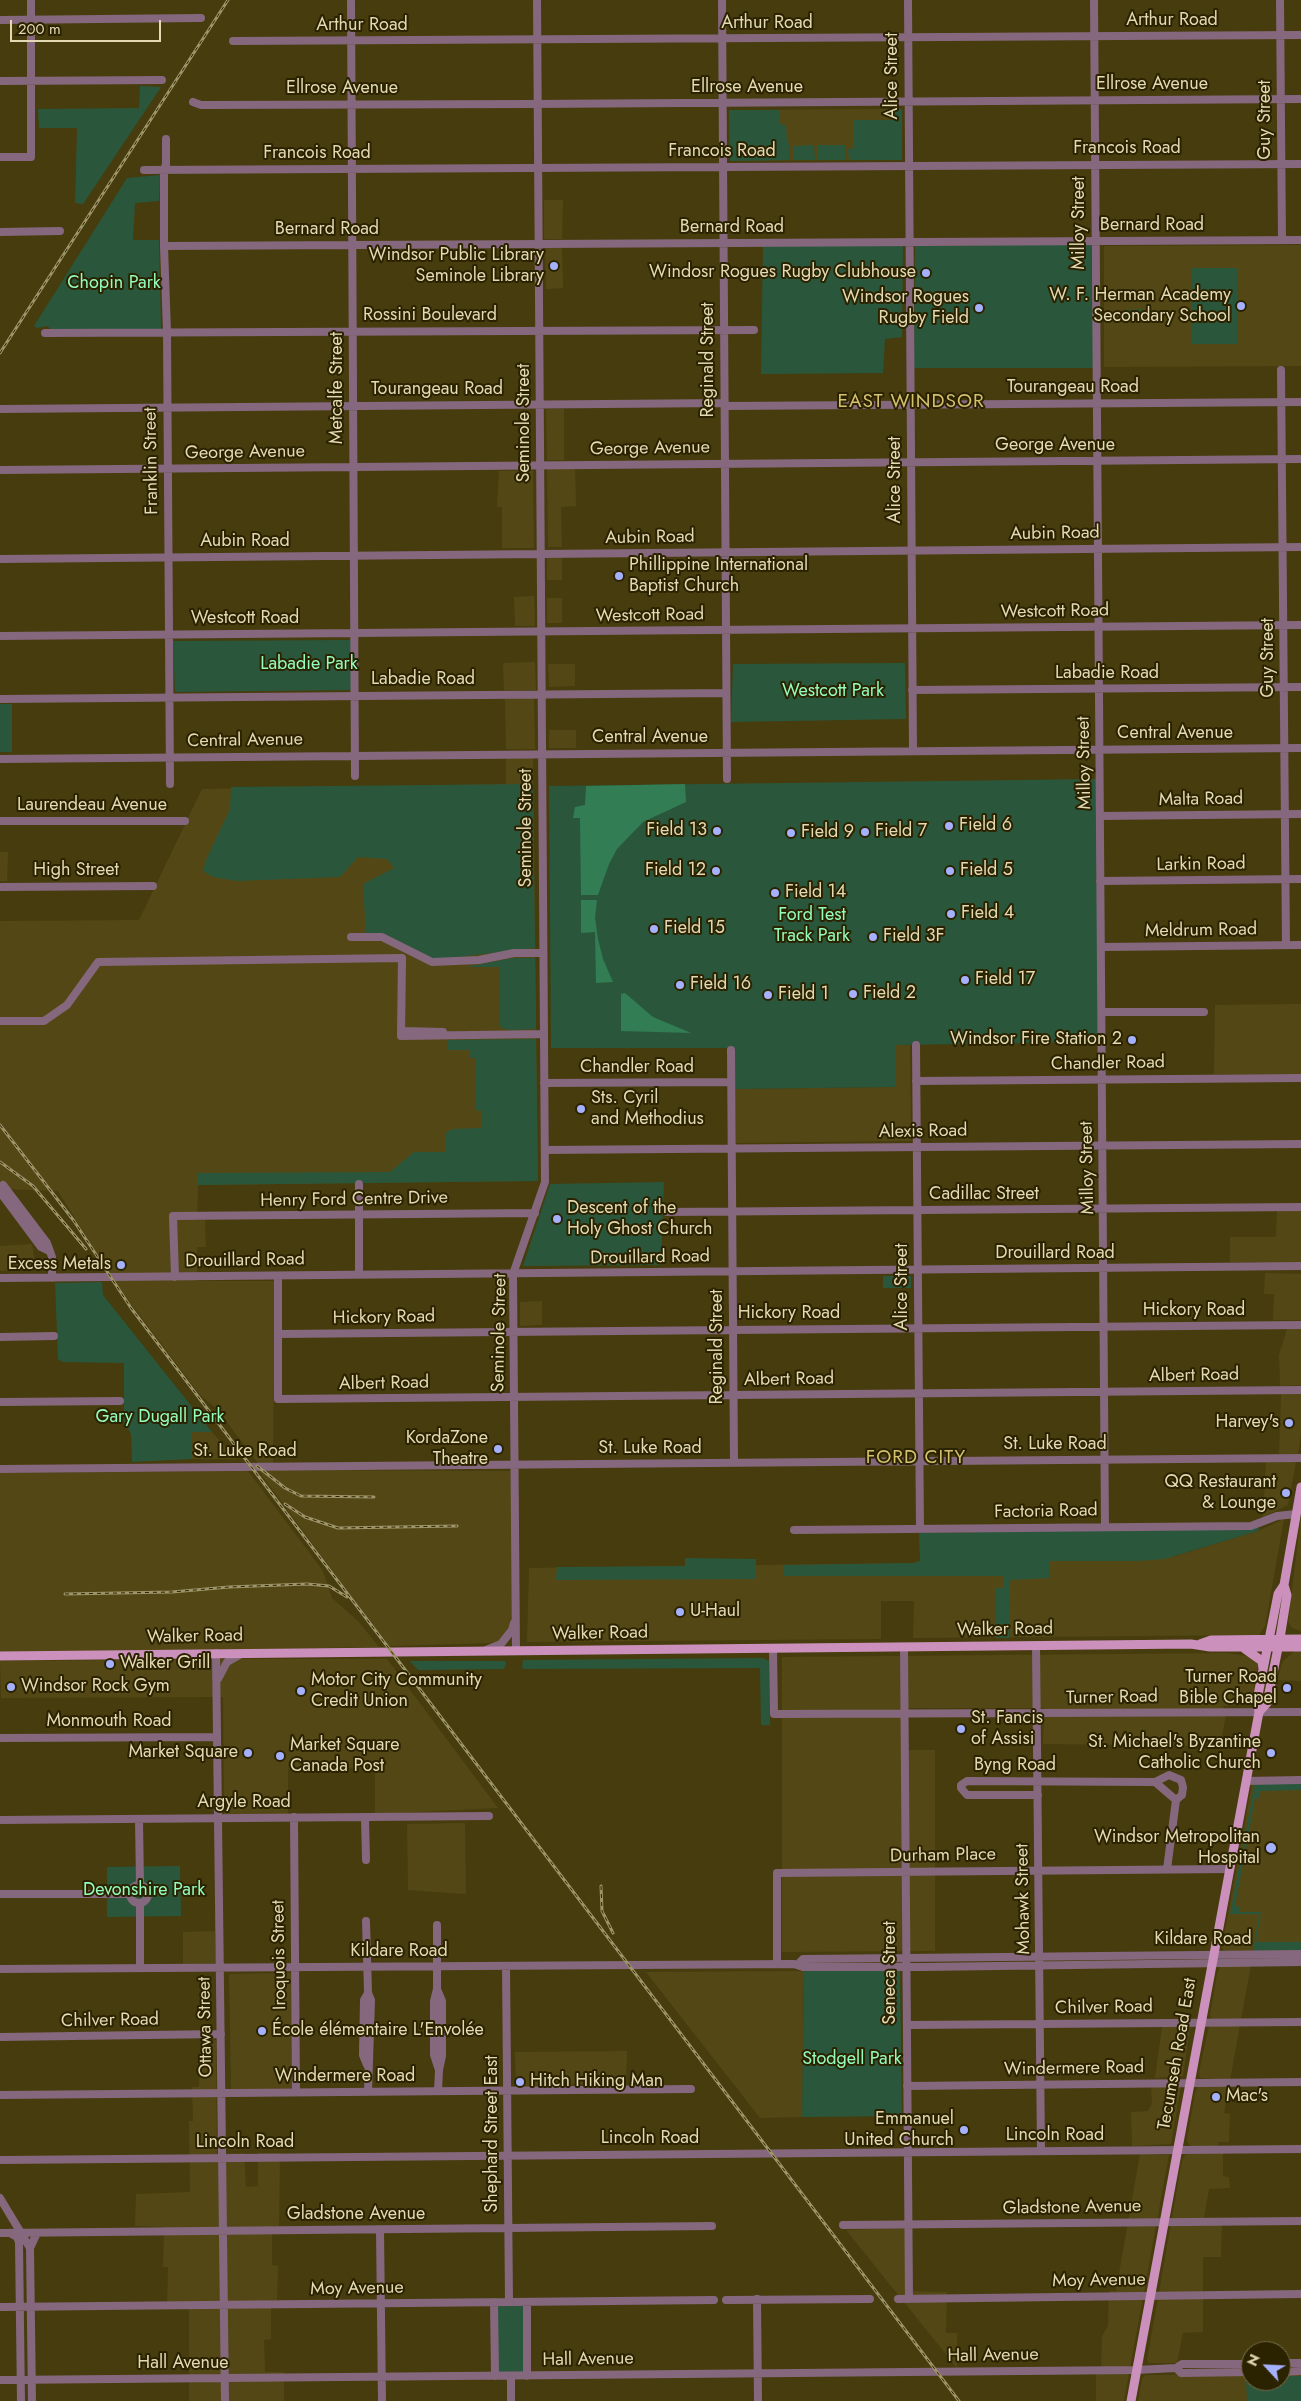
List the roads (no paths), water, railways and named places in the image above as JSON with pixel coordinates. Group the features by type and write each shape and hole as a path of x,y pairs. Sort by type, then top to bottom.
{"main road":[{"name":"Tecumseh Road East","path":"1131,2401 1259,1712 1257,1700 1278,1594 1284,1585 1301,1488"},
{"name":"Tecumseh Road East","path":"1259,1712 1267,1703 1284,1619 1287,1595 1284,1585"},
{"path":"1284,1619 1286,1627 1301,1639"},
{"name":"Walker Road","path":"1200,1644 1211,1640 1279,1643 1301,1639"},
{"name":"Walker Road","path":"0,1656 1200,1644 1210,1647 1242,1648 1269,1643"},
{"name":"Walker Road","path":"1279,1643 1301,1648"},
{"path":"1242,1648 1252,1652 1262,1661 1263,1670"},
{"path":"1273,1672 1280,1660 1288,1652 1301,1648"}],"street":[{"path":"0,157 31,157 31,0"},
{"name":"Metcalfe Street","path":"351,0 355,776"},
{"name":"Seminole Street","path":"516,1651 514,1274 545,1182 537,0"},
{"name":"Reginald Street","path":"722,0 727,779"},
{"name":"Alice Street","path":"908,0 913,751"},
{"name":"Milloy Street","path":"1094,0 1105,1526"},
{"name":"Guy Street","path":"1280,0 1282,240"},
{"path":"0,20 201,18"},
{"name":"Arthur Road","path":"233,41 1301,35"},
{"path":"0,81 162,80"},
{"name":"Ellrose Avenue","path":"193,102 201,105 1301,99"},
{"name":"Franklin Street","path":"166,139 164,246 167,332 166,408 170,784"},
{"name":"Francois Road","path":"144,170 1301,164"},
{"path":"0,232 60,231"},
{"name":"Bernard Road","path":"164,246 1301,240"},
{"name":"Rossini Boulevard","path":"45,333 754,330"},
{"name":"Guy Street","path":"1281,370 1286,945"},
{"name":"Tourangeau Road","path":"0,409 540,404 911,405 1301,402"},
{"name":"George Avenue","path":"0,470 1301,459"},
{"name":"Aubin Road","path":"0,559 1301,547"},
{"name":"Westcott Road","path":"0,636 1301,625"},
{"name":"Labadie Road","path":"912,690 1301,687"},
{"name":"Labadie Road","path":"0,698 726,693"},
{"name":"Central Avenue","path":"0,759 1301,748"},
{"name":"Malta Road","path":"1100,816 1301,814"},
{"name":"Laurendeau Avenue","path":"0,821 185,820"},
{"name":"Larkin Road","path":"1100,881 1301,879"},
{"name":"High Street","path":"0,887 153,886"},
{"path":"351,937 382,937 432,962 479,960 514,953 543,953"},
{"name":"Meldrum Road","path":"1101,947 1301,945"},
{"path":"0,1022 44,1021 66,1005 98,962 402,958 400,1031 442,1030 451,1036 544,1034"},
{"path":"1102,1012 1204,1012"},
{"name":"Alice Street","path":"916,1046 920,1528"},
{"name":"Reginald Street","path":"731,1050 734,1463"},
{"name":"Chandler Road","path":"916,1081 1301,1078"},
{"name":"Chandler Road","path":"544,1083 730,1082"},
{"name":"Alexis Road","path":"545,1150 1301,1144"},
{"path":"359,1184 359,1274"},
{"path":"2,1188 41,1247 48,1251 52,1257 52,1278"},
{"name":"Cadillac Street","path":"667,1212 1301,1207"},
{"name":"Henry Ford Centre Drive","path":"174,1277 173,1216 535,1213"},
{"name":"Drouillard Road","path":"0,1278 1301,1266"},
{"path":"278,1276 278,1334"},
{"name":"Hickory Road","path":"278,1334 1301,1325"},
{"name":"Albert Road","path":"278,1334 278,1400 1301,1390"},
{"path":"0,1337 54,1336"},
{"path":"0,1402 120,1401"},
{"name":"St. Luke Road","path":"0,1469 1301,1458"},
{"name":"Factoria Road","path":"794,1530 1251,1526 1277,1516 1296,1514"},
{"path":"482,1651 502,1644 512,1630 515,1619"},
{"name":"Mohawk Street","path":"1036,1646 1041,2151"},
{"name":"Seneca Street","path":"904,1647 909,2298"},
{"name":"Turner Road","path":"773,1649 774,1714 1301,1712"},
{"name":"Ottawa Street","path":"216,1653 225,2401"},
{"path":"217,1684 227,1662 243,1653"},
{"name":"Monmouth Road","path":"0,1738 217,1737"},
{"name":"Byng Road","path":"1038,1795 968,1795 961,1788 961,1785 967,1781 1155,1782 1169,1775 1181,1780 1183,1787 1182,1795 1176,1800 1167,1869"},
{"path":"1246,1780 1301,1780"},
{"path":"1155,1782 1176,1800"},
{"name":"Argyle Road","path":"0,1820 489,1816"},
{"name":"Iroquois Street","path":"294,1817 296,2092"},
{"path":"365,1817 366,1860"},
{"path":"139,1819 140,1885"},
{"name":"Durham Place","path":"777,1964 777,1873 1229,1869"},
{"path":"140,1885 147,1889 148,1894 146,1900 140,1903 133,1900 130,1894 134,1887 140,1885"},
{"path":"0,1894 130,1894"},
{"path":"140,1903 140,1968"},
{"path":"366,1921 368,1993 364,2000 363,2055 367,2065 368,2092"},
{"path":"437,1925 434,2056 438,2070 438,2091"},
{"name":"Kildare Road","path":"1212,1959 1301,1954"},
{"name":"Kildare Road","path":"0,1969 777,1964 798,1964 803,1967 906,1962 1212,1959 1301,1962"},
{"name":"Shephard Street East","path":"506,1966 509,2302"},
{"name":"Chilver Road","path":"907,2025 1301,2022"},
{"name":"Chilver Road","path":"0,2037 220,2034"},
{"name":"Windermere Road","path":"907,2086 1301,2082"},
{"name":"Windermere Road","path":"0,2095 691,2089"},
{"name":"Lincoln Road","path":"0,2160 1301,2149"},
{"path":"0,2198 30,2248"},
{"name":"Gladstone Avenue","path":"843,2225 1301,2221"},
{"name":"Gladstone Avenue","path":"0,2233 10,2233 19,2230 37,2233 712,2226"},
{"path":"380,2230 382,2401"},
{"path":"10,2233 17,2237 19,2242 21,2401"},
{"path":"32,2401 30,2248 37,2233"},
{"name":"Moy Avenue","path":"898,2298 1301,2294"},
{"name":"Moy Avenue","path":"0,2307 714,2300"},
{"path":"726,2300 870,2300"},
{"path":"757,2300 758,2401"},
{"path":"494,2302 495,2376"},
{"path":"527,2302 527,2376"},
{"path":"20,2343 31,2343"},
{"name":"Hall Avenue","path":"0,2380 1136,2370 1176,2368 1182,2364 1241,2364"},
{"name":"Hall Avenue","path":"1176,2368 1181,2373 1241,2372"},
{"path":"511,2376 511,2401"}],"railway":[{"path":"0,353 228,0"},
{"path":"0,1125 74,1221 131,1308 959,2401"},
{"path":"0,1162 33,1186 86,1249"},
{"path":"257,1466 285,1488 301,1496 374,1497"},
{"path":"285,1504 305,1517 338,1528 457,1526"},
{"path":"65,1594 172,1592 229,1587 307,1584 329,1586 347,1597"},
{"path":"601,1886 602,1911 613,1933"}],"place":[{"name":"Windsor Public Library Seminole Library","path":"554,266"},
{"name":"Windosr Rogues Rugby Clubhouse","path":"926,273"},
{"name":"W. F. Herman Academy Secondary School","path":"1241,306"},
{"name":"Windsor Rogues Rugby Field","path":"979,308"},
{"name":"Phillippine International Baptist Church","path":"619,576"},
{"name":"Field 6","path":"949,826"},
{"name":"Field 13","path":"717,831"},
{"name":"Field 7","path":"865,832"},
{"name":"Field 9","path":"791,833"},
{"name":"Field 12","path":"716,871"},
{"name":"Field 5","path":"950,871"},
{"name":"Field 14","path":"775,893"},
{"name":"Field 4","path":"951,914"},
{"name":"Field 15","path":"654,929"},
{"name":"Field 3F","path":"873,937"},
{"name":"Field 17","path":"965,980"},
{"name":"Field 16","path":"680,985"},
{"name":"Field 2","path":"853,994"},
{"name":"Field 1","path":"768,995"},
{"name":"Windsor Fire Station 2","path":"1132,1040"},
{"name":"Sts. Cyril and Methodius","path":"581,1109"},
{"name":"Descent of the Holy Ghost Church","path":"557,1219"},
{"name":"Excess Metals","path":"121,1265"},
{"name":"Harvey's","path":"1289,1423"},
{"name":"KordaZone Theatre","path":"498,1449"},
{"name":"QQ Restaurant & Lounge","path":"1286,1493"},
{"name":"U-Haul","path":"680,1612"},
{"name":"Walker Grill","path":"110,1664"},
{"name":"Windsor Rock Gym","path":"11,1687"},
{"name":"Turner Road Bible Chapel","path":"1287,1688"},
{"name":"Motor City Community Credit Union","path":"301,1691"},
{"name":"St. Fancis of Assisi","path":"961,1729"},
{"name":"Market Square","path":"248,1753"},
{"name":"St. Michael's Byzantine Catholic Church","path":"1271,1753"},
{"name":"Market Square Canada Post","path":"280,1756"},
{"name":"Windsor Metropolitan Hospital","path":"1271,1848"},
{"name":"École élémentaire L'Envolée","path":"262,2031"},
{"name":"Hitch Hiking Man","path":"520,2082"},
{"name":"Mac's","path":"1216,2097"},
{"name":"Emmanuel United Church","path":"964,2130"}],"district":[{"name":"EAST WINDSOR","path":"911,402"},
{"name":"FORD CITY","path":"916,1458"}],"park label":[{"name":"Chopin Park","path":"114,284"},
{"name":"Labadie Park","path":"309,665"},
{"name":"Westcott Park","path":"833,692"},
{"name":"Ford Test Track Park","path":"812,926"},
{"name":"Gary Dugall Park","path":"160,1418"},
{"name":"Devonshire Park","path":"144,1891"},
{"name":"Stodgell Park","path":"852,2060"}]}
